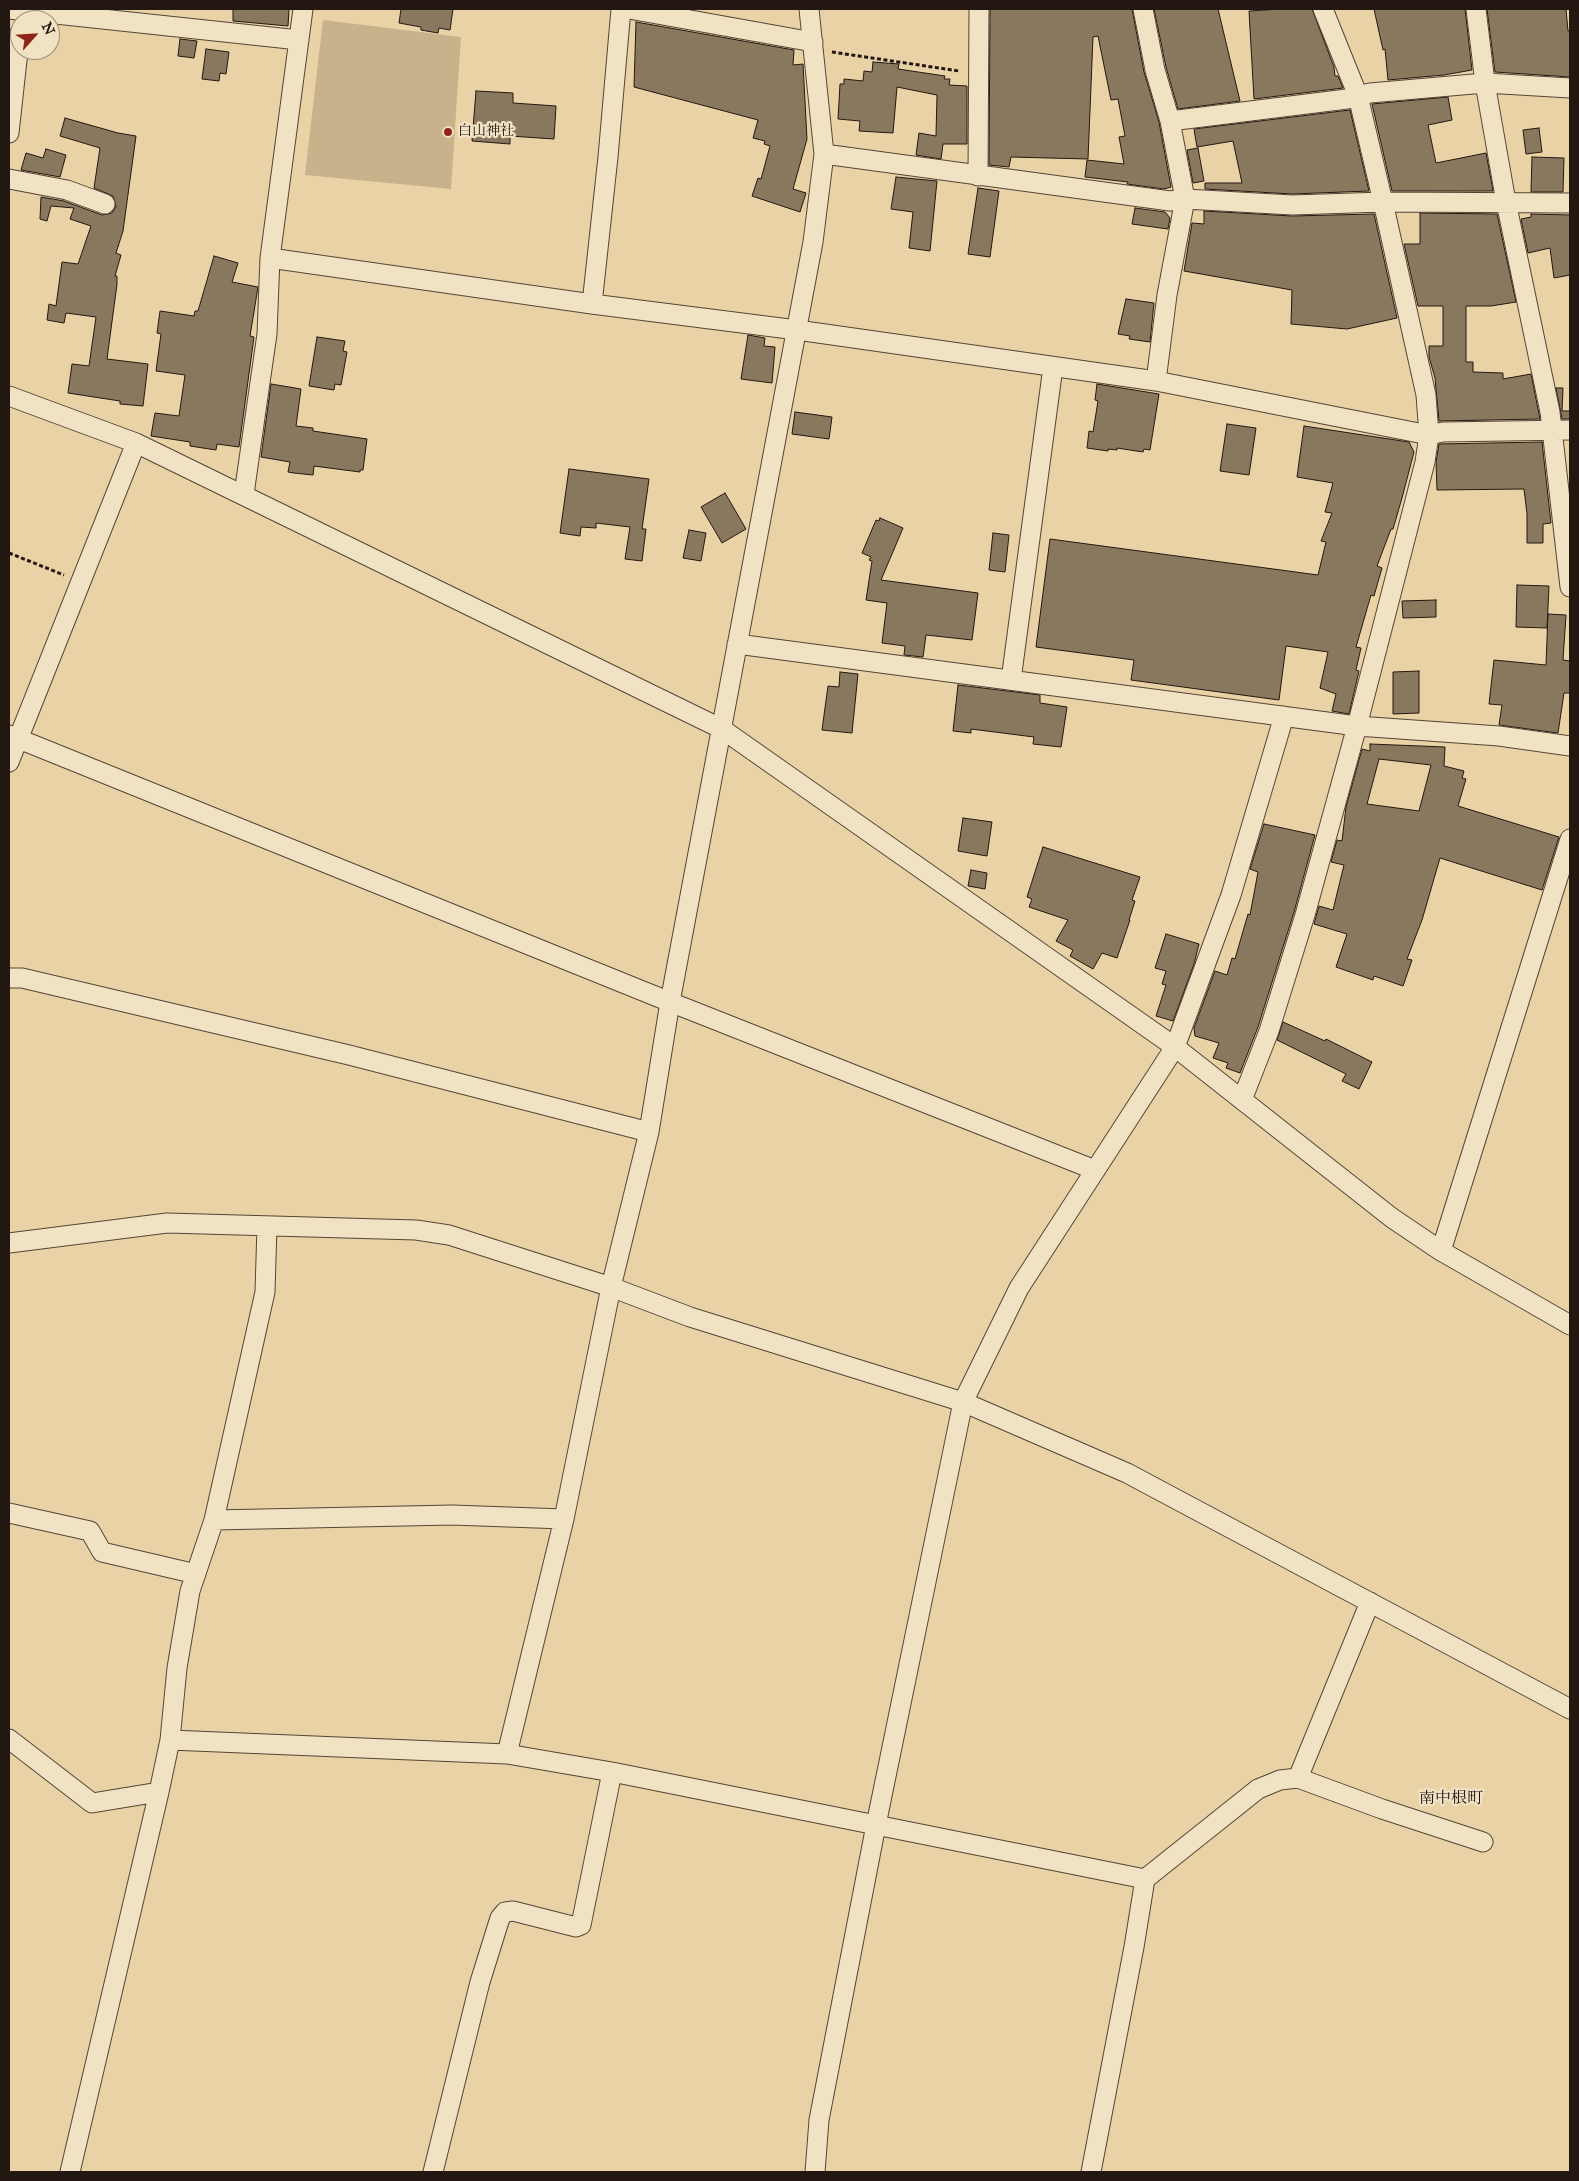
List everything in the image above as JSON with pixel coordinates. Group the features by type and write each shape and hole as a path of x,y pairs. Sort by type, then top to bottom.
{"street":[{"path":"16,9 299,40"},
{"path":"244,494 267,334 270,258 303,9"},
{"path":"592,304 608,157 621,9"},
{"path":"629,9 813,45"},
{"path":"507,1754 564,1519 611,1287 649,1132 670,1002 813,242 824,154 809,9"},
{"path":"978,176 979,9"},
{"path":"1144,9 1155,70 1170,121 1185,199 1167,295 1156,381"},
{"path":"1242,1100 1269,1031 1302,924 1357,726 1429,436 1426,395 1358,96 1323,9"},
{"path":"1476,9 1485,83 1506,202 1525,289 1561,430 1570,587"},
{"path":"9,133 17,60"},
{"path":"1170,121 1347,99 1358,96 1485,83 1570,88"},
{"path":"824,154 1170,201 1185,199 1292,205 1383,202 1570,203"},
{"path":"9,179 67,190 104,204"},
{"path":"270,258 1156,381 1429,436 1443,432 1561,430"},
{"path":"1011,680 1053,367"},
{"path":"9,396 136,443 722,728 1175,1047 1345,1182 1441,1252 1570,1325"},
{"path":"9,762 14,737 81,581 136,443"},
{"path":"738,644 1357,726 1499,736 1570,746"},
{"path":"815,2172 819,2120 876,1825 963,1402 1019,1288 1175,1047 1231,895 1284,716"},
{"path":"14,737 670,1002 1095,1170"},
{"path":"1441,1252 1570,839"},
{"path":"9,978 22,978 348,1055 649,1132"},
{"path":"9,1243 167,1223 416,1230 449,1235 611,1287 690,1317 963,1402 1128,1473 1570,1709"},
{"path":"70,2172 170,1740 179,1658 190,1590 214,1520 265,1292 267,1226"},
{"path":"9,1513 90,1531 102,1552 196,1574"},
{"path":"214,1520 452,1515 564,1519"},
{"path":"1298,1778 1370,1602"},
{"path":"9,1739 92,1803 159,1792"},
{"path":"170,1740 507,1754 612,1772 1145,1879"},
{"path":"433,2172 480,1982 500,1918 506,1912 513,1911 576,1927 581,1926 612,1772"},
{"path":"1091,2172 1134,1947 1145,1879 1258,1789 1280,1780 1298,1778 1382,1809 1483,1842"}],"path":[{"path":"813,45 979,74"},
{"path":"9,553 81,581"}],"shaded area":[{"path":"323,20 461,37 451,189 305,175"}],"building":[{"path":"233,9 289,9 288,26 233,21"},
{"path":"401,9 453,9 450,30 439,28 438,33 421,30 421,27 399,23"},
{"path":"990,9 1132,9 1144,72 1159,122 1171,187 1164,189 1127,184 1128,182 1085,177 1087,160 1124,164 1119,137 1125,136 1118,99 1111,100 1098,36 1093,37 1088,159 1011,157 1009,167 989,165"},
{"path":"1154,9 1218,9 1240,101 1178,109 1166,67"},
{"path":"1312,9 1334,67 1335,76 1338,76 1343,88 1254,99 1249,11"},
{"path":"1374,9 1465,9 1472,70 1444,75 1388,80 1385,49 1383,50"},
{"path":"1487,9 1566,9 1568,31 1570,30 1570,77 1495,72"},
{"path":"636,22 794,50 793,65 803,64 807,139 793,189 806,193 800,212 752,196 758,178 761,179 770,146 764,144 765,141 753,138 758,120 634,87"},
{"path":"180,39 197,41 194,58 178,56"},
{"path":"206,49 229,52 226,74 220,73 219,81 202,79"},
{"path":"873,62 899,64 898,69 945,76 944,79 950,79 949,85 967,86 967,144 943,144 941,159 916,155 919,133 936,136 937,95 897,87 893,133 859,131 860,121 838,119 840,84 844,84 844,79 863,81 864,71 872,72"},
{"path":"476,91 513,93 513,103 556,106 554,139 510,136 510,144 472,141"},
{"path":"1448,97 1452,120 1428,125 1436,163 1486,153 1493,191 1392,191 1372,104"},
{"path":"1350,110 1369,191 1292,194 1205,189 1205,183 1242,183 1233,141 1197,147 1194,129"},
{"path":"65,118 118,133 136,136 123,231 116,253 121,255 115,276 117,276 117,284 107,359 148,364 143,406 120,404 120,401 68,393 72,364 89,366 96,317 66,313 64,323 47,320 49,304 56,306 62,262 78,264 91,226 70,219 74,208 51,206 47,221 40,219 41,197 64,201 102,215 112,213 116,207 113,196 94,188 100,148 60,136"},
{"path":"1539,128 1542,152 1526,154 1523,130"},
{"path":"1198,148 1204,181 1193,183 1187,150"},
{"path":"46,149 66,155 60,177 21,170 26,153 43,158"},
{"path":"1532,157 1564,158 1563,192 1531,192"},
{"path":"896,177 937,181 930,251 909,248 913,212 891,209"},
{"path":"978,188 999,191 990,257 968,254"},
{"path":"1135,208 1165,212 1170,218 1168,229 1132,224"},
{"path":"1204,211 1292,216 1374,214 1397,318 1347,329 1291,324 1292,290 1184,271 1192,223 1204,224"},
{"path":"1420,213 1497,214 1516,302 1491,306 1466,306 1466,362 1473,362 1473,372 1503,373 1503,379 1531,374 1540,419 1439,421 1435,378 1429,357 1429,346 1443,346 1443,306 1418,306 1404,244 1420,244"},
{"path":"1531,214 1570,215 1570,275 1554,278 1550,248 1528,253 1521,219 1531,217"},
{"path":"214,256 238,263 232,282 258,287 250,336 254,337 239,447 217,444 216,450 190,446 190,442 151,436 155,413 179,416 185,375 156,371 161,334 157,333 160,311 194,316 195,311 198,311"},
{"path":"1126,299 1154,303 1150,342 1129,339 1130,336 1118,334"},
{"path":"748,335 765,338 764,346 775,347 772,383 741,379"},
{"path":"317,337 345,341 343,351 347,352 341,385 335,384 334,390 309,386"},
{"path":"271,384 301,389 296,426 313,428 313,431 367,439 363,470 360,470 360,472 314,466 313,475 294,473 288,472 290,462 261,457"},
{"path":"1097,384 1159,394 1150,450 1144,449 1143,452 1117,448 1117,450 1108,449 1108,451 1087,448 1089,431 1093,432 1098,401 1095,400"},
{"path":"1556,388 1563,388 1562,411 1570,411 1570,419 1562,419"},
{"path":"795,412 832,417 829,439 792,434"},
{"path":"1227,424 1256,428 1249,475 1220,471"},
{"path":"1304,426 1409,442 1414,452 1393,529 1391,529 1377,566 1382,568 1374,596 1371,595 1356,647 1361,648 1356,670 1359,671 1349,714 1332,711 1336,694 1320,688 1328,652 1286,646 1279,700 1131,680 1134,660 1036,647 1050,539 1318,575 1326,542 1321,541 1332,513 1325,512 1333,483 1297,477"},
{"path":"1542,442 1551,523 1543,524 1543,543 1527,543 1527,514 1524,489 1437,490 1436,462 1439,444"},
{"path":"569,469 649,479 642,529 646,529 642,561 625,559 630,527 596,523 596,528 581,527 580,536 560,533"},
{"path":"725,493 746,529 722,543 701,507"},
{"path":"880,518 903,528 881,580 978,593 972,640 926,635 923,657 904,655 905,646 882,643 887,603 866,600 872,561 869,560 871,557 862,553 876,520 879,521"},
{"path":"689,530 706,533 701,561 683,558"},
{"path":"993,533 1009,535 1005,572 989,570"},
{"path":"1517,585 1549,586 1547,628 1516,627"},
{"path":"1436,600 1436,617 1403,618 1402,601"},
{"path":"1548,614 1566,615 1563,660 1570,661 1570,693 1564,693 1558,733 1499,725 1502,705 1489,704 1494,660 1546,665"},
{"path":"1419,671 1419,713 1393,714 1393,672"},
{"path":"840,672 858,674 852,733 822,730 828,686 839,687"},
{"path":"958,685 1040,695 1040,703 1067,707 1061,747 1033,744 1034,737 971,729 971,733 953,731"},
{"path":"1370,744 1445,747 1444,766 1464,771 1462,778 1466,779 1458,806 1559,837 1542,890 1440,858 1422,920 1407,959 1412,960 1403,986 1374,976 1373,980 1336,967 1347,934 1314,924 1319,906 1333,910 1344,865 1331,862 1337,840 1342,841 1346,807 1362,749 1370,751","holes":["1379,759 1431,765 1419,811 1367,804"]},
{"path":"963,818 992,822 987,856 958,851"},
{"path":"1264,824 1315,835 1294,912 1258,1027 1240,1073 1226,1068 1228,1063 1213,1058 1219,1043 1195,1036 1194,1028 1215,971 1227,975 1232,958 1235,959 1248,914 1250,915 1258,872 1250,869"},
{"path":"1043,847 1140,877 1132,900 1135,901 1130,920 1117,958 1102,953 1093,969 1070,956 1073,950 1056,941 1068,920 1029,907 1032,899 1027,897"},
{"path":"971,870 987,873 985,889 968,886"},
{"path":"1166,934 1199,944 1194,964 1173,1021 1156,1016 1166,985 1162,984 1166,971 1155,968"},
{"path":"1283,1022 1325,1041 1326,1039 1372,1062 1359,1089 1342,1081 1346,1074 1277,1040"}],"place":[{"name":"白山神社","path":"448,132"}],"district":[{"name":"南中根町","path":"1451,1799"}]}
